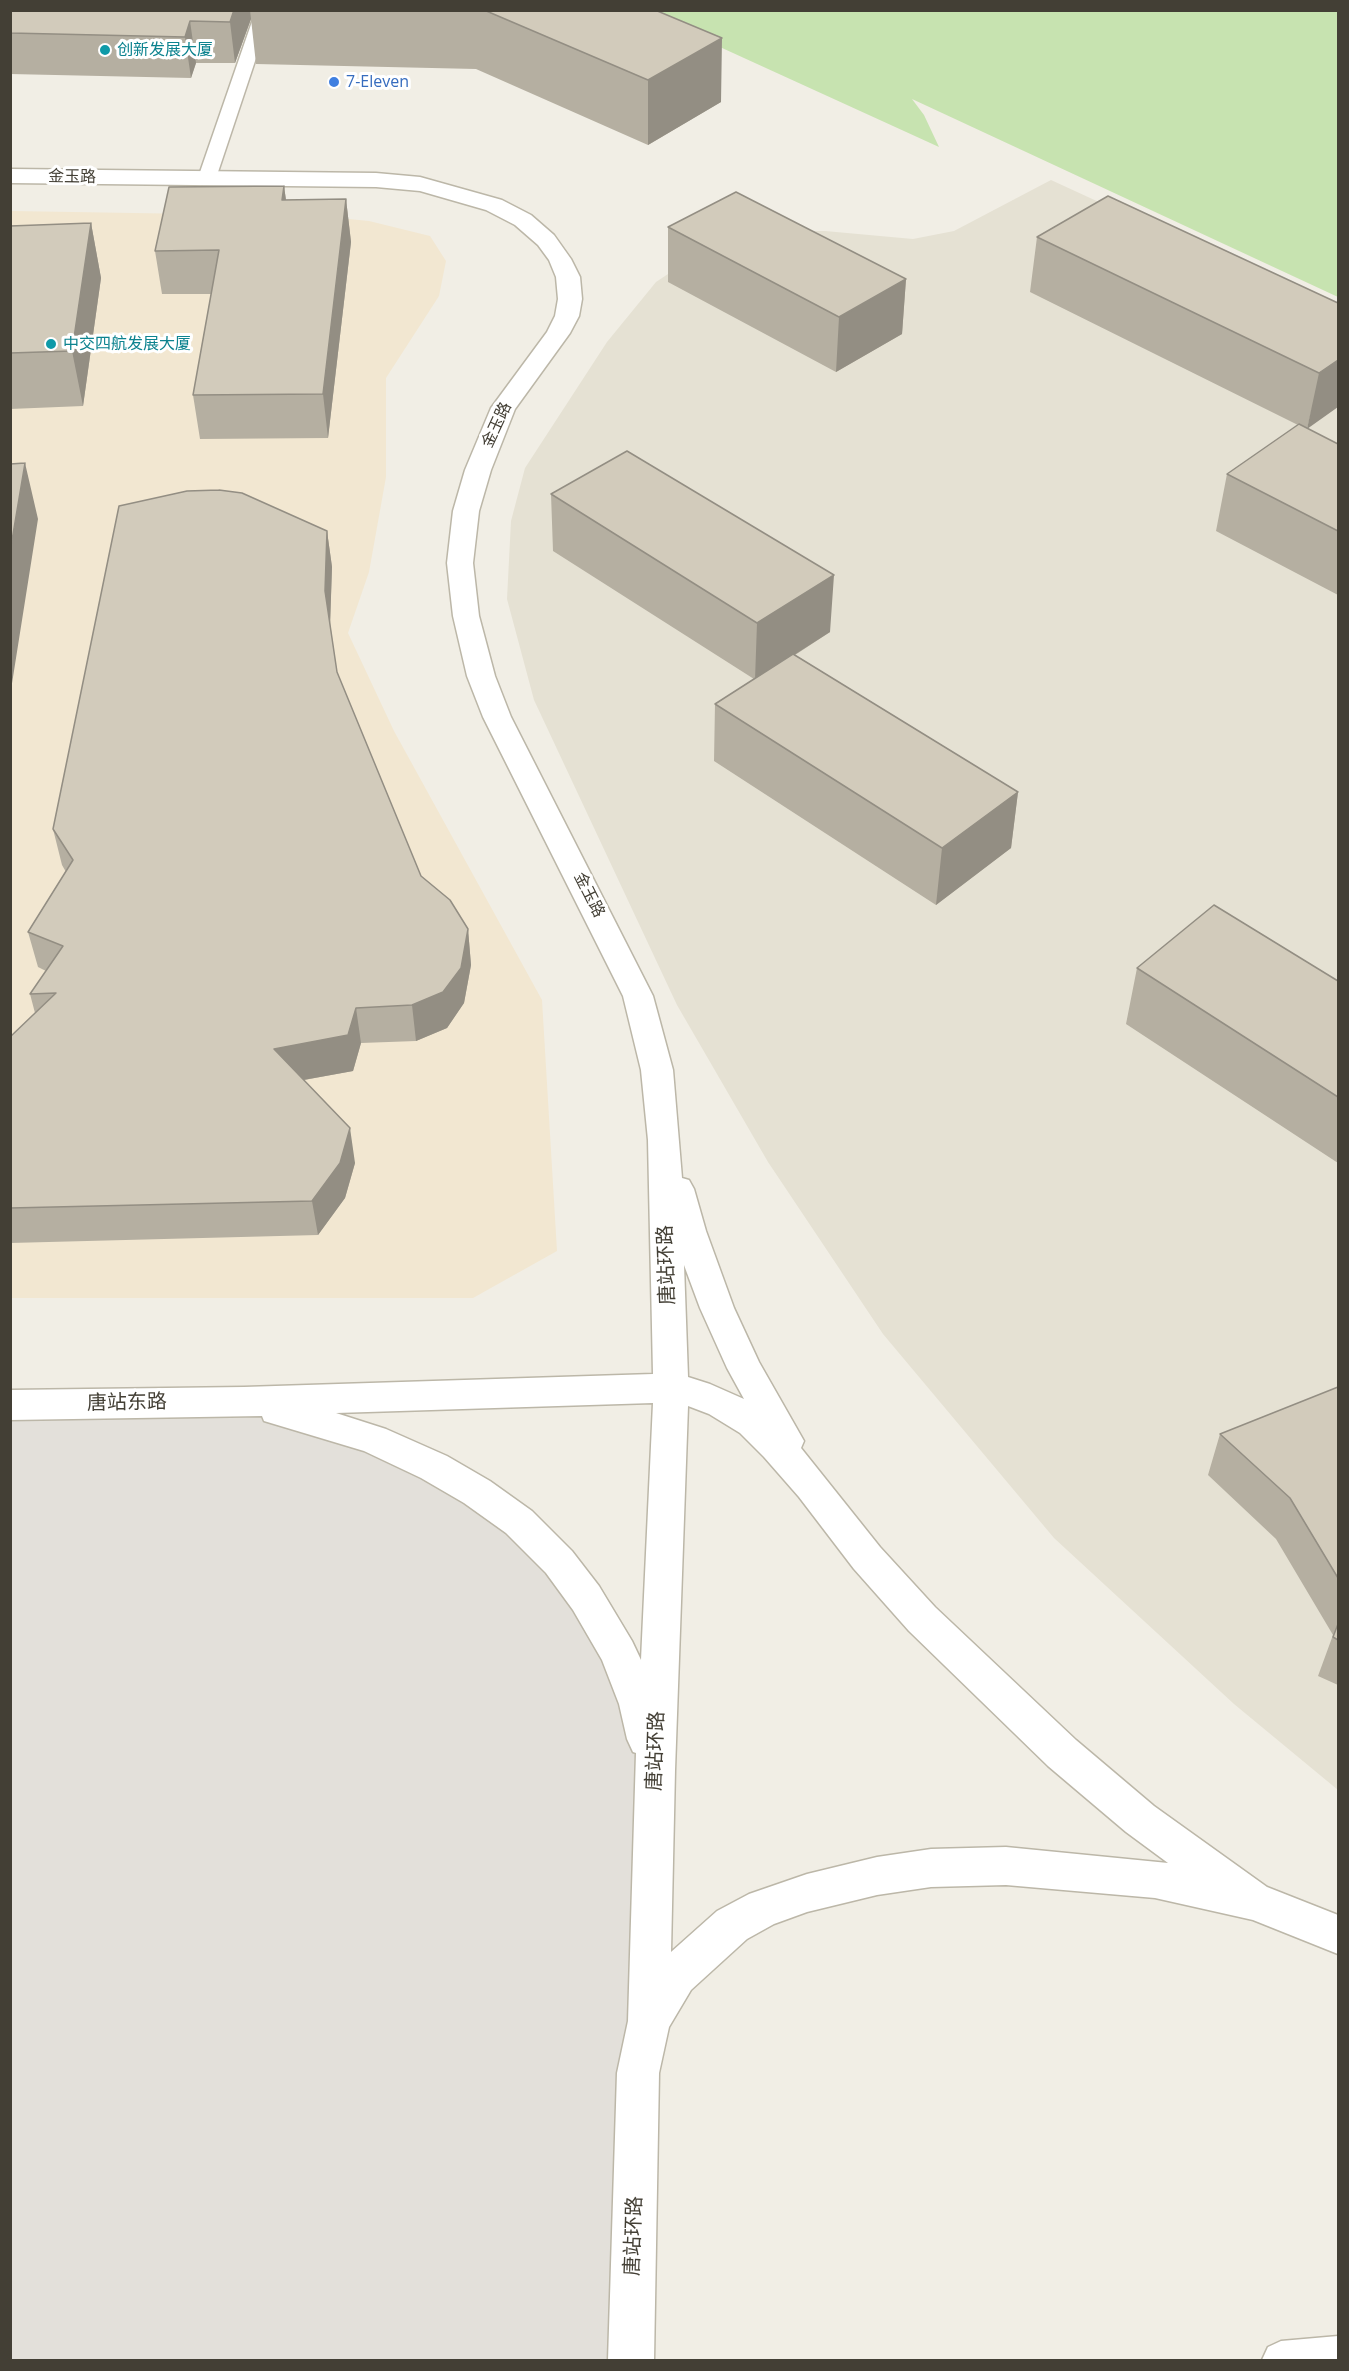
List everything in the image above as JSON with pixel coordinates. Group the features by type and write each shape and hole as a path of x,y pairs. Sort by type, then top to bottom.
{"street":[{"name":"金玉路","path":"10,176 376,180 438,188 494,205 523,220 546,240 560,259 568,277 570,299 567,316 558,333 503,408 477,470 466,511 460,563 466,616 481,676 497,717 639,996 657,1070 664,1140"},
{"name":"唐站环路","path":"631,2361 638,2073 649,2021 670,1388 664,1140"},
{"path":"664,1140 689,1231 717,1308 744,1368 812,1486 867,1558 922,1618 1062,1754 1140,1819 1253,1900"},
{"name":"唐站东路","path":"10,1405 243,1402 670,1388 698,1394 722,1404 753,1423 812,1486"},
{"path":"243,1402 373,1439 434,1467 477,1492 519,1522 559,1562 586,1598 619,1653 638,1704 656,1770"},
{"path":"649,2021 676,1976 699,1953 732,1925 763,1908 807,1893 877,1876 930,1868 1006,1866 1155,1879 1253,1900 1338,1934"}],"lane":[{"path":"207,178 264,10"},
{"path":"1281,2361 1338,2355"}],"shaded area":[{"path":"1051,180 1338,312 1338,1790 1234,1704 1054,1538 883,1334 768,1162 677,1005 534,700 507,599 511,521 525,468 607,342 656,282 689,260 774,231 825,231 913,239 954,231"},
{"path":"11,211 318,216 369,221 430,236 446,261 439,296 386,378 386,477 369,572 348,633 394,731 542,1000 557,1251 473,1298 11,1298"},
{"path":"242,1405 324,1425 478,1496 583,1600 650,1769 640,2360 11,2360 10,1408"}],"green space":[{"path":"641,11 1338,11 1338,297 912,99 924,115 939,147"}],"building":[{"path":"10,10 234,10 230,22 190,21 185,37 10,33"},
{"path":"484,10 655,10 722,38 648,80"},
{"path":"284,186 282,200 346,199 323,394 193,395 219,250 155,251 169,187"},
{"path":"736,192 906,279 839,317 668,227"},
{"path":"1108,196 1338,303 1338,360 1319,373 1037,237"},
{"path":"91,223 72,351 10,353 10,226"},
{"path":"1299,424 1338,444 1338,531 1227,474"},
{"path":"627,451 834,575 757,623 551,494"},
{"path":"25,463 10,552 10,464"},
{"path":"219,490 242,493 327,531 325,591 337,672 421,876 450,900 468,929 461,968 443,992 412,1005 356,1008 348,1035 274,1049 350,1128 340,1163 312,1201 10,1208 10,1037 56,993 30,994 63,946 28,932 73,860 53,829 119,506 187,491"},
{"path":"793,654 1018,792 942,848 715,704"},
{"path":"1214,905 1338,981 1338,1097 1137,968"},
{"path":"1338,1387 1338,1578 1290,1498 1220,1434"},
{"path":"1338,1624 1338,1640 1333,1637"}],"place":[{"name":"创新发展大厦","path":"105,50"},
{"name":"7-Eleven","path":"334,82"},
{"name":"中交四航发展大厦","path":"51,344"}]}
